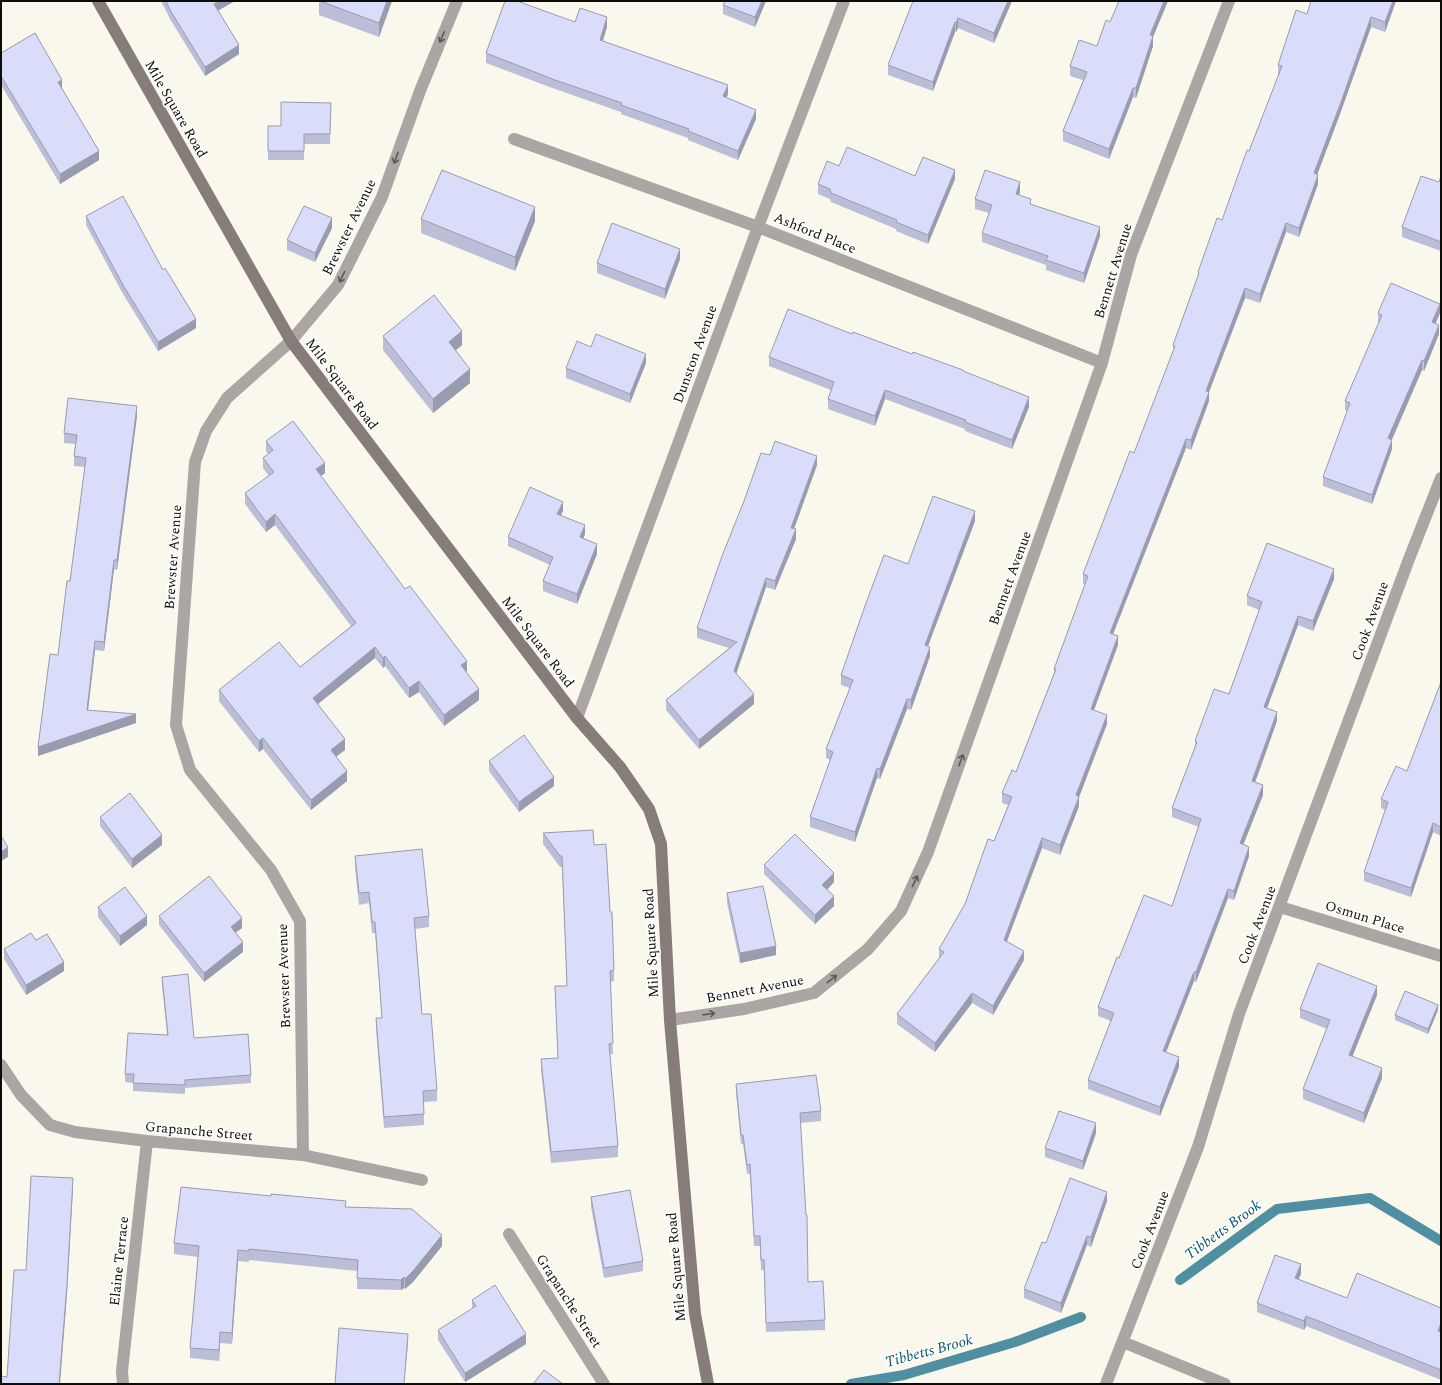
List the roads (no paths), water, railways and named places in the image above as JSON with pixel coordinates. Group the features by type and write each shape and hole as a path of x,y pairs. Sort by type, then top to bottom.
{"street":[{"name":"Mile Square Road","path":"98,1 291,341 577,718 620,767 649,810 661,844 670,1020 695,1314 708,1384"},
{"name":"Brewster Avenue","path":"303,1155 300,921 271,870 190,770 176,726 195,462 206,431 227,398 291,341 338,285 382,197 420,91 457,1"},
{"name":"Dunston Avenue","path":"577,718 758,227 844,1"},
{"name":"Bennett Avenue","path":"670,1020 744,1009 814,993 868,949 901,911 928,852 1102,363 1131,255 1229,1"},
{"name":"Ashford Place","path":"514,139 758,227 1102,363"},
{"name":"Cook Avenue","path":"1106,1384 1198,1147 1240,1014 1406,566 1441,478"},
{"name":"Osmun Place","path":"1280,907 1441,956"},
{"name":"Grapanche Street","path":"1,1065 21,1095 50,1126 75,1132 147,1141 303,1155 422,1180"},
{"name":"Elaine Terrace","path":"123,1384 122,1371 147,1141"},
{"name":"Grapanche Street","path":"509,1234 604,1384"},
{"path":"1123,1342 1225,1384"}],"waterway":[{"name":"Tibbetts Brook","path":"1180,1280 1277,1209 1370,1198 1441,1241"},
{"name":"Tibbetts Brook","path":"851,1384 904,1375 1015,1342 1081,1317"}]}
